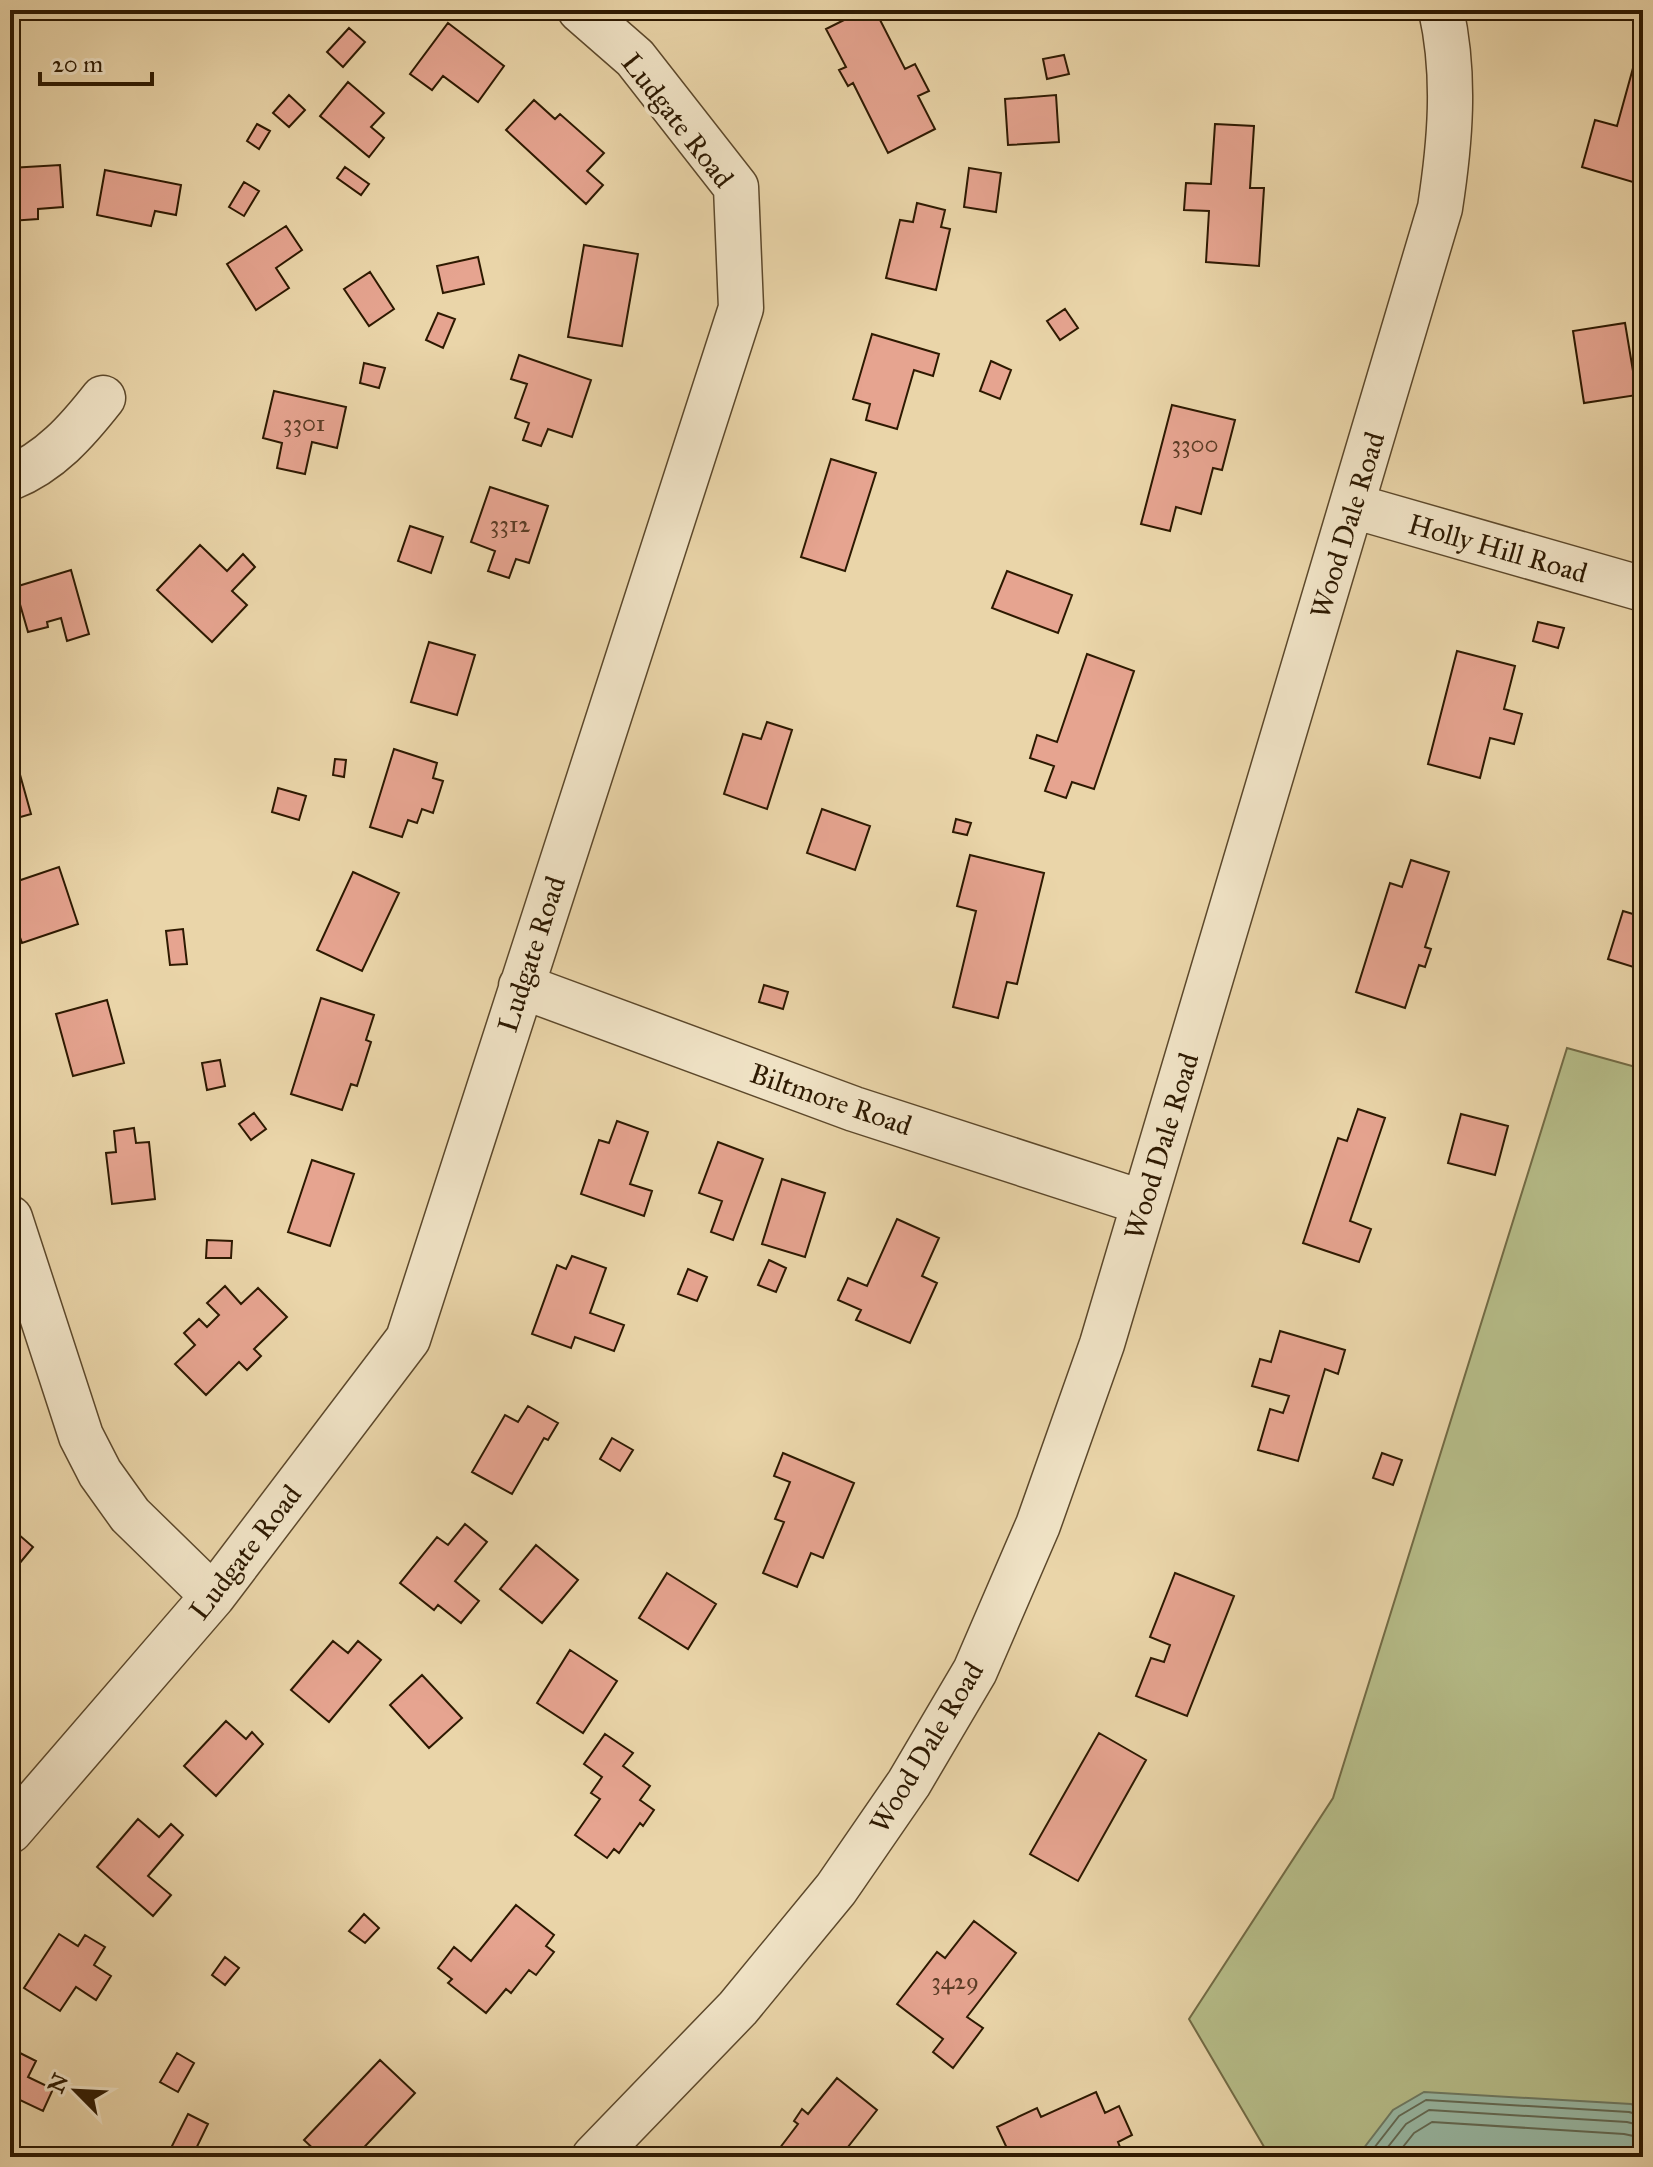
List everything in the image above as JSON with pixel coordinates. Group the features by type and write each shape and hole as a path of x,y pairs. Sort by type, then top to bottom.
{"street":[{"name":"Ludgate Road","path":"10,1831 213,1596 408,1339 741,308 736,187 635,58 580,10"},
{"name":"Wood Dale Road","path":"594,2157 738,2008 836,1889 909,1783 975,1671 1038,1525 1102,1344 1440,208 1450,142 1450,75 1441,10"},
{"path":"10,478 49,456 76,433 103,398"},
{"name":"Holly Hill Road","path":"1353,506 1643,589"},
{"name":"Biltmore Road","path":"521,986 854,1109 1144,1203"},
{"path":"10,1218 81,1436 100,1473 130,1515 213,1596"}],"green space":[{"path":"1567,1048 1643,1069 1643,2157 1270,2157 1189,2019 1333,1798"}],"water":[{"path":"1424,2092 1631,2104 1643,2109 1643,2157 1357,2157 1393,2110"}],"building":[{"path":"864,10 875,10 905,69 915,64 929,91 918,96 935,129 888,153 853,83 848,86 839,70 846,67 826,29"},
{"path":"448,23 504,66 478,102 443,76 432,90 410,74"},
{"path":"349,28 365,42 343,67 327,52"},
{"path":"1638,50 1643,51 1643,185 1582,167 1595,120 1617,126"},
{"path":"1064,55 1069,74 1047,79 1043,59"},
{"path":"348,82 384,113 371,127 384,138 369,157 320,116"},
{"path":"289,95 305,110 289,127 273,113"},
{"path":"1056,95 1059,142 1008,145 1005,99"},
{"path":"534,100 555,119 560,114 604,153 587,171 603,185 586,204 506,130"},
{"path":"257,124 270,131 259,149 247,141"},
{"path":"1215,124 1254,126 1250,188 1264,188 1259,266 1206,262 1209,211 1184,210 1186,183 1211,184"},
{"path":"60,165 63,207 38,209 38,219 10,221 10,168"},
{"path":"345,167 369,184 361,195 337,178"},
{"path":"969,168 1001,173 996,212 964,207"},
{"path":"105,170 181,185 176,215 155,211 151,226 97,215"},
{"path":"244,182 259,191 244,216 229,207"},
{"path":"917,203 945,210 941,227 950,229 936,290 886,278 900,220 913,222"},
{"path":"286,226 302,250 276,268 289,288 256,310 227,264"},
{"path":"584,245 638,254 622,346 568,337"},
{"path":"478,257 484,284 443,293 437,266"},
{"path":"370,272 394,309 369,326 344,289"},
{"path":"1065,309 1078,328 1060,340 1047,321"},
{"path":"438,313 455,319 443,348 426,340"},
{"path":"1625,323 1637,395 1584,403 1573,331"},
{"path":"872,334 939,354 933,376 914,370 897,429 866,420 870,404 853,399"},
{"path":"519,355 591,380 572,437 548,429 541,446 523,440 529,423 515,418 527,384 511,379"},
{"path":"991,361 1011,370 1000,399 980,391"},
{"path":"364,363 385,368 379,388 360,383"},
{"path":"274,391 346,407 337,448 312,442 305,474 277,468 282,443 263,438"},
{"path":"1172,405 1235,420 1222,470 1213,468 1201,514 1176,507 1170,531 1141,524"},
{"path":"831,459 876,473 845,571 801,557"},
{"path":"490,487 548,506 529,563 516,559 509,578 488,571 495,551 471,542"},
{"path":"410,526 443,537 431,573 398,561"},
{"path":"200,545 227,571 243,554 255,567 232,591 247,605 212,642 157,590"},
{"path":"71,570 89,634 67,641 61,618 47,622 48,627 28,632 15,587"},
{"path":"1007,571 1072,595 1058,633 992,608"},
{"path":"1538,622 1564,628 1558,648 1533,641"},
{"path":"429,642 475,655 457,715 411,702"},
{"path":"1457,651 1515,666 1504,709 1522,714 1514,744 1490,738 1480,778 1428,764"},
{"path":"1087,654 1134,671 1094,789 1072,782 1066,798 1045,791 1054,766 1030,758 1037,735 1057,742"},
{"path":"767,722 792,730 767,809 724,794 743,734 761,739"},
{"path":"10,747 31,814 10,820"},
{"path":"394,749 437,763 433,778 443,781 433,813 422,809 417,823 408,820 402,837 370,827"},
{"path":"335,759 346,760 344,777 333,775"},
{"path":"278,788 306,796 299,820 272,812"},
{"path":"822,809 870,826 855,870 807,853"},
{"path":"956,819 971,823 967,835 953,832"},
{"path":"970,855 1044,873 1017,984 1007,982 998,1018 953,1007 976,911 957,906"},
{"path":"1411,860 1449,872 1425,947 1431,949 1425,967 1419,965 1405,1008 1356,992 1390,883 1402,887"},
{"path":"59,867 78,924 22,943 10,909 10,901 17,899 12,883"},
{"path":"353,872 399,893 362,971 317,950"},
{"path":"1623,911 1643,917 1643,970 1608,959"},
{"path":"183,929 187,964 170,965 166,931"},
{"path":"764,985 788,992 783,1009 759,1002"},
{"path":"321,998 374,1015 366,1040 371,1042 357,1086 351,1084 342,1110 291,1094"},
{"path":"107,1000 124,1063 73,1076 56,1014"},
{"path":"220,1060 225,1086 207,1090 202,1063"},
{"path":"1358,1109 1385,1118 1350,1221 1371,1229 1359,1262 1303,1243 1338,1138 1347,1141"},
{"path":"254,1113 266,1129 251,1140 239,1124"},
{"path":"1461,1114 1508,1126 1495,1175 1448,1163"},
{"path":"617,1121 648,1132 630,1184 652,1191 644,1216 581,1194 599,1140 609,1143"},
{"path":"134,1128 136,1143 149,1142 155,1199 112,1204 106,1153 116,1152 114,1131"},
{"path":"718,1142 763,1159 733,1240 711,1232 722,1201 699,1193"},
{"path":"312,1160 354,1174 330,1246 288,1232"},
{"path":"782,1179 825,1193 805,1257 762,1244"},
{"path":"897,1219 939,1238 922,1276 937,1283 910,1343 856,1320 861,1310 838,1300 848,1278 867,1286"},
{"path":"207,1240 232,1241 231,1258 206,1258"},
{"path":"572,1256 606,1268 590,1313 624,1325 614,1351 575,1337 571,1348 532,1334 557,1265 566,1269"},
{"path":"769,1260 786,1268 776,1292 758,1285"},
{"path":"688,1269 707,1277 697,1301 678,1294"},
{"path":"225,1286 241,1304 258,1288 287,1317 254,1349 261,1356 247,1370 239,1362 206,1395 175,1364 195,1345 184,1333 199,1319 207,1327 219,1315 207,1303"},
{"path":"1280,1331 1345,1350 1338,1374 1325,1369 1298,1461 1258,1450 1270,1409 1283,1413 1289,1396 1252,1386 1260,1359 1271,1362"},
{"path":"528,1406 558,1423 548,1440 544,1438 512,1494 472,1472 505,1415 518,1422"},
{"path":"612,1438 633,1450 620,1471 600,1459"},
{"path":"783,1453 854,1483 823,1558 811,1553 797,1587 763,1573 784,1522 775,1519 790,1482 774,1476"},
{"path":"1382,1453 1402,1460 1393,1485 1373,1478"},
{"path":"465,1524 487,1542 455,1581 479,1601 461,1623 438,1605 434,1610 400,1583 437,1537 448,1545"},
{"path":"10,1527 33,1547 10,1575"},
{"path":"536,1545 578,1580 542,1623 500,1589"},
{"path":"667,1573 716,1604 688,1649 639,1618"},
{"path":"1175,1573 1234,1596 1187,1716 1136,1696 1151,1658 1164,1662 1170,1645 1150,1637"},
{"path":"333,1641 348,1653 358,1641 381,1660 329,1722 291,1690"},
{"path":"570,1650 617,1681 583,1733 537,1703"},
{"path":"422,1675 462,1718 429,1748 390,1705"},
{"path":"226,1721 246,1739 252,1732 263,1744 216,1796 184,1766"},
{"path":"1099,1733 1146,1760 1078,1881 1030,1854"},
{"path":"605,1734 633,1753 623,1766 650,1786 640,1800 654,1810 643,1826 640,1823 619,1853 614,1849 607,1858 575,1835 600,1799 591,1793 602,1777 584,1764"},
{"path":"138,1819 159,1837 171,1824 183,1835 148,1876 171,1895 153,1916 97,1867"},
{"path":"516,1905 554,1935 546,1946 554,1952 536,1975 529,1970 511,1993 506,1989 486,2013 448,1983 452,1979 438,1968 454,1947 471,1961"},
{"path":"364,1914 379,1928 365,1943 349,1931"},
{"path":"974,1921 1016,1953 967,2017 983,2028 953,2068 933,2052 943,2039 897,2004 937,1952 945,1958"},
{"path":"59,1934 78,1946 85,1935 105,1947 94,1965 111,1976 96,2000 76,1987 60,2011 24,1988"},
{"path":"225,1957 239,1968 225,1985 212,1975"},
{"path":"14,2050 36,2061 28,2077 53,2089 43,2111 18,2099 10,2115 10,2059"},
{"path":"177,2053 194,2063 178,2092 160,2082"},
{"path":"380,2060 415,2093 355,2157 322,2157 304,2140"},
{"path":"837,2078 877,2110 840,2157 773,2157 798,2124 794,2121 802,2109 808,2114"},
{"path":"1096,2092 1105,2113 1119,2106 1132,2135 1118,2142 1124,2157 1011,2157 997,2127 1037,2108 1041,2117"},
{"path":"188,2114 208,2124 192,2157 180,2157 169,2152"}]}
